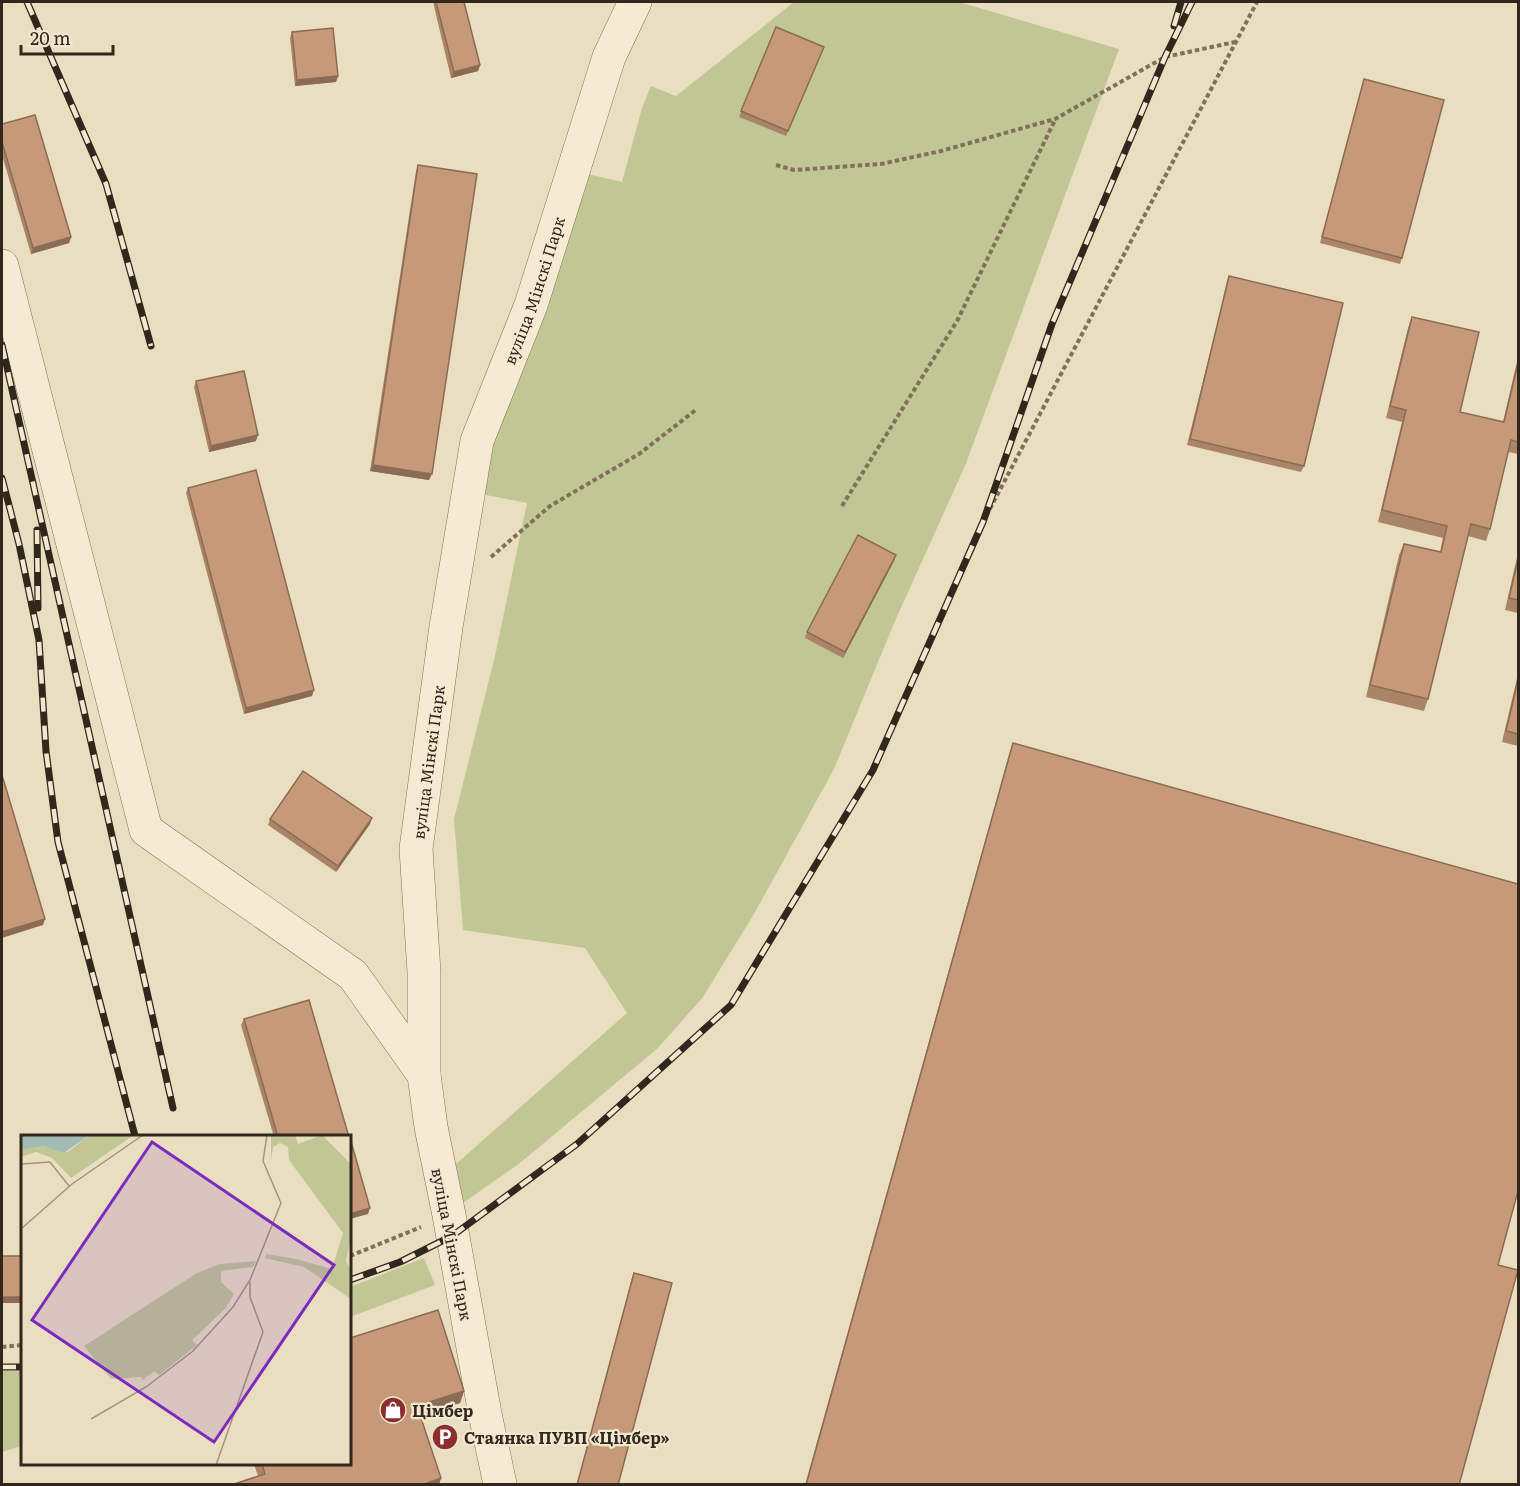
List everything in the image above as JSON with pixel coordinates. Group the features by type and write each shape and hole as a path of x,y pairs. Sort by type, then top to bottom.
{"street":[{"name":"вуліца Мінскі Парк","path":"500,1485 431,1127 424,1074 424,972 416,849 446,627 477,441 531,305 609,57 635,2"},
{"path":"2,266 146,830 353,975 424,1074"}],"path":[{"path":"983,522 1257,2"},
{"path":"776,165 794,170 881,164 941,151 1055,119 1165,57 1236,42"},
{"path":"842,506 957,321 1055,119"},
{"path":"489,559 550,506 639,454 697,409"},
{"path":"2,1347 21,1345"}],"green space":[{"path":"794,2 959,2 1119,49 965,466 895,621 834,769 754,914 703,997 658,1048 520,1163 463,1203 456,1164 627,1013 585,948 463,930 454,819 495,656 527,503 476,493 579,172 622,182 642,108 651,86 676,96"},
{"path":"424,1258 435,1285 351,1317 351,1287"},
{"path":"2,1371 21,1371 21,1446 2,1452"}],"building":[{"path":"436,2 464,2 480,65 454,72"},
{"path":"776,27 824,47 788,131 741,111"},
{"path":"333,28 338,76 297,80 292,32"},
{"path":"1364,79 1444,100 1402,258 1322,237"},
{"path":"35,115 71,237 33,248 2,142 2,124"},
{"path":"418,165 477,174 432,474 373,465"},
{"path":"1229,276 1343,303 1304,466 1190,439"},
{"path":"1412,317 1479,332 1460,412 1504,422 1518,363 1518,442 1511,440 1490,529 1471,524 1428,699 1370,685 1404,544 1441,552 1447,526 1382,510 1406,410 1390,406"},
{"path":"244,371 258,435 211,446 196,381"},
{"path":"256,470 314,690 246,708 188,488"},
{"path":"858,535 896,555 845,652 807,632"},
{"path":"1518,559 1518,600 1509,598"},
{"path":"1518,680 1518,734 1506,731"},
{"path":"1013,743 1518,884 1518,1191 1498,1265 1518,1270 1459,1485 806,1485"},
{"path":"303,771 372,818 338,866 270,819"},
{"path":"2,775 45,919 2,932"},
{"path":"309,1000 348,1135 277,1135 244,1019"},
{"path":"351,1142 370,1208 351,1214"},
{"path":"2,1256 21,1256 21,1297 2,1297"},
{"path":"634,1273 672,1283 618,1485 577,1485"},
{"name":"Цімбер","path":"438,1310 464,1391 417,1406 441,1478 422,1485 231,1485 265,1474 262,1465 351,1465 351,1338"}],"railway":[{"path":"27,2 106,184 151,346"},
{"path":"1174,26 1181,2"},
{"path":"351,1280 400,1262 452,1236 577,1144 731,1005 873,770 983,522 1052,324 1165,57 1192,2"},
{"path":"2,345 173,1108"},
{"path":"2,478 19,544 39,640 46,751 58,842 135,1135"},
{"path":"37,530 38,608"},
{"path":"2,1367 21,1367"}],"place":[{"name":"Цімбер","path":"393,1410"},
{"name":"Стаянка ПУВП «Цімбер»","path":"445,1437"}]}
